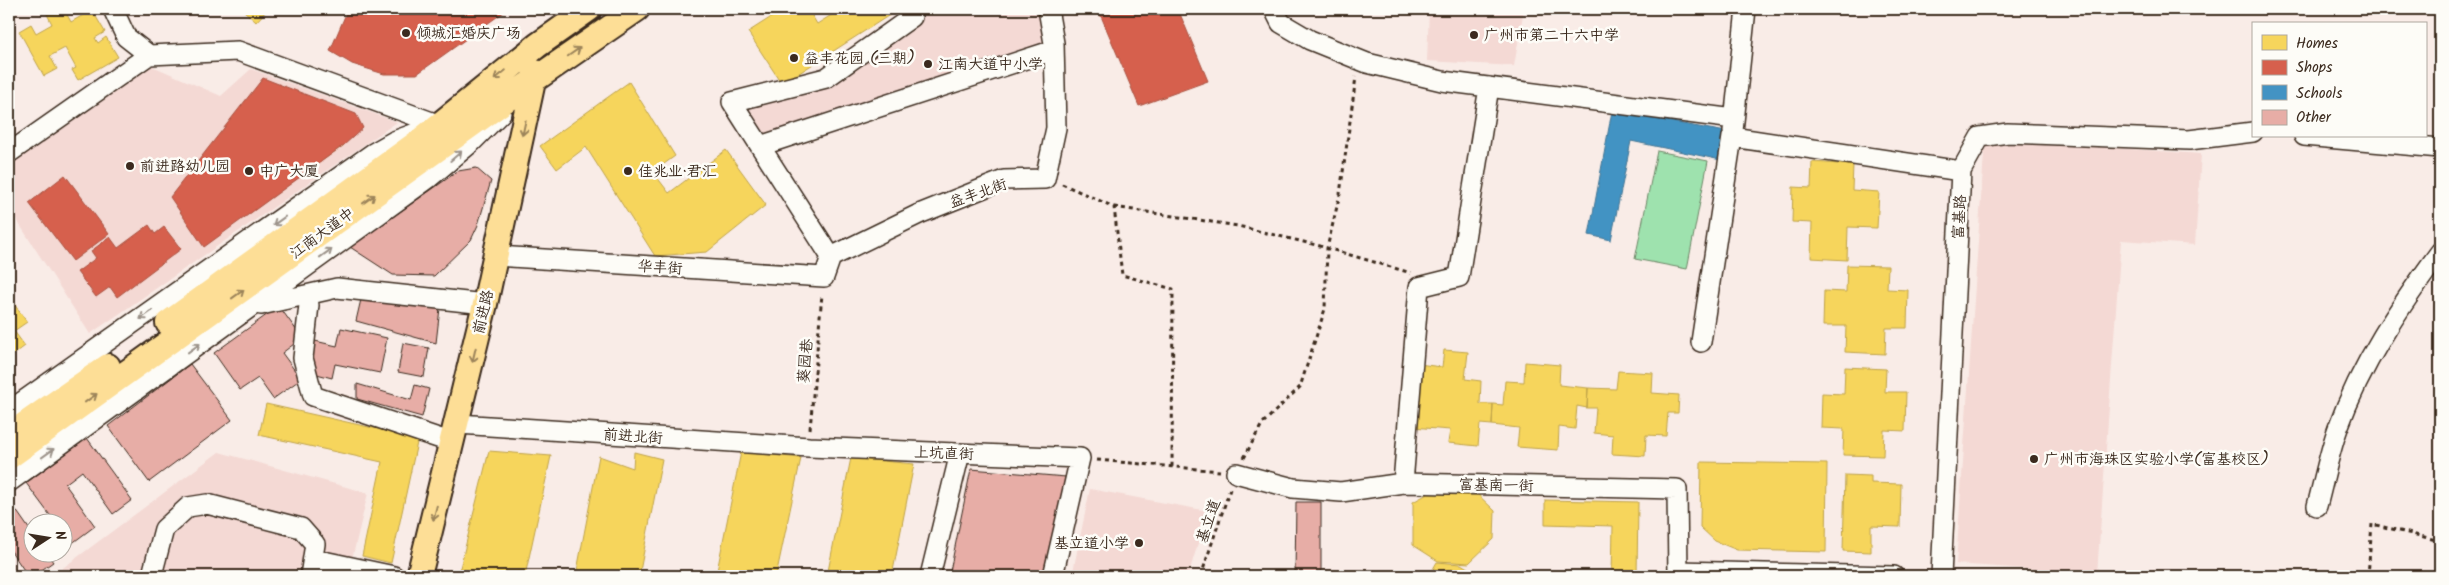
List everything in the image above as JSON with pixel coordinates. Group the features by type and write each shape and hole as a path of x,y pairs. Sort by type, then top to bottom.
{"main road":[{"name":"江南大道中","path":"9,435 69,394 201,288 440,125 538,45 589,9"},
{"name":"江南大道中","path":"9,458 164,358 534,80 637,9"},
{"name":"前进路","path":"420,576 496,256 534,80 538,45"}],"street":[{"path":"113,9 126,37 149,55"},
{"path":"824,277 831,257 732,102 826,78 912,17 906,9"},
{"path":"1045,179 1056,128 1054,50 1048,9"},
{"path":"1274,9 1281,23 1310,40 1359,60 1442,81 1489,87 1733,128 1961,170"},
{"path":"1701,342 1733,128 1746,9"},
{"path":"760,146 1054,50"},
{"path":"9,153 149,55 238,51 440,125"},
{"path":"9,482 164,358 252,307 451,160 534,80"},
{"path":"1403,483 1419,287 1460,277 1489,87"},
{"name":"富基路","path":"1940,576 1961,170 1980,137 2008,133 2189,140 2252,132"},
{"path":"2327,138 2440,148"},
{"name":"益丰北街","path":"831,257 919,214 1004,180 1045,179"},
{"path":"2317,506 2338,428 2362,372 2414,287 2440,252"},
{"name":"华丰街","path":"496,256 824,277"},
{"path":"11,410 201,288"},
{"path":"252,307 337,288 485,304"},
{"name":"前进北街","path":"308,305 303,358 313,396 455,434 809,447"},
{"path":"11,410 69,394"},
{"name":"上坑直街","path":"809,447 1080,458"},
{"path":"930,576 960,453"},
{"path":"1053,576 1080,458"},
{"name":"富基南一街","path":"1236,473 1292,488 1341,492 1403,483 1677,490 1678,574"},
{"path":"155,576 153,571 164,529 188,507 207,504 301,528 315,544 312,568 394,576"},
{"path":"1678,574 1894,576"}],"path":[{"name":"基立道","path":"1201,576 1236,473 1262,424 1300,387 1325,309 1327,248 1340,194 1359,60"},
{"path":"1045,179 1061,183 1114,207 1238,226 1327,248 1413,274"},
{"path":"1114,207 1122,276 1172,289 1172,467"},
{"name":"葵园巷","path":"809,447 824,277"},
{"path":"1080,458 1236,473"},
{"path":"2368,576 2372,524 2440,541"}],"shaded area":[{"name":"江南大道中小学","path":"929,9 1044,9 1050,49 762,143 736,103 826,80 918,24"},
{"name":"广州市第二十六中学","path":"1429,9 1524,9 1514,66 1427,61"},
{"path":"150,65 221,96 251,69 397,122 90,334 9,208 9,165"},
{"name":"广州市海珠区实验小学(富基校区)","path":"1985,139 2201,154 2195,245 2121,240 2097,574 1956,564"},
{"path":"219,452 368,493 348,576 52,576"},
{"name":"基立道小学","path":"1090,489 1208,511 1188,576 1072,576"}],"green space":[{"path":"1657,151 1708,161 1687,269 1635,259"}],"building: Homes":[{"path":"51,9 64,9 71,22 92,10 105,32 95,38 98,43 106,37 118,57 78,80 72,70 76,68 65,48 50,56 57,69 44,76 19,31 31,24 36,33 52,24 46,12"},
{"path":"242,9 268,9 256,22"},
{"name":"益丰花园 (三期)","path":"784,9 808,9 817,24 841,9 899,9 782,84 748,32"},
{"name":"佳兆业·君汇","path":"629,82 675,156 653,172 669,193 726,150 766,205 707,252 655,256 586,147 557,169 540,146"},
{"path":"311,99 344,145 252,211 223,171 237,162 232,156 251,143 245,135 277,113 282,120"},
{"path":"1812,162 1853,165 1852,190 1879,192 1877,228 1848,227 1847,260 1811,258 1812,223 1792,222 1793,187 1811,188"},
{"path":"1847,265 1888,266 1887,289 1908,290 1907,328 1886,328 1885,354 1845,352 1846,326 1823,326 1824,291 1846,292"},
{"path":"9,297 27,322 14,331 25,346 9,358"},
{"path":"1444,350 1468,352 1465,379 1481,381 1480,404 1493,404 1492,425 1480,424 1478,446 1448,443 1450,430 1412,427 1418,364 1442,367"},
{"path":"1525,362 1560,365 1559,385 1588,388 1587,408 1577,406 1575,429 1559,427 1558,450 1517,447 1519,428 1492,425 1493,404 1503,405 1505,381 1524,382"},
{"path":"1845,367 1886,369 1885,392 1906,392 1905,431 1884,430 1883,456 1843,455 1844,429 1821,428 1822,393 1844,394"},
{"path":"1618,371 1653,373 1652,393 1679,395 1678,413 1668,413 1666,436 1646,435 1645,456 1612,454 1613,435 1594,433 1596,408 1587,408 1588,388 1616,389"},
{"path":"266,404 418,438 391,563 362,556 382,462 259,435"},
{"path":"489,451 551,456 525,576 458,576"},
{"path":"634,452 662,459 639,576 576,576 599,456 633,468"},
{"path":"741,452 801,458 776,576 716,576"},
{"path":"851,458 914,464 892,576 827,576"},
{"path":"1701,462 1827,464 1826,552 1737,550 1715,541 1700,527"},
{"path":"1845,475 1871,476 1871,483 1901,484 1900,527 1871,526 1871,552 1843,551"},
{"path":"1440,487 1470,487 1495,511 1494,539 1469,563 1438,561 1413,545 1413,502"},
{"path":"1545,500 1638,502 1637,576 1612,576 1613,526 1545,524"},
{"path":"1437,562 1461,564 1481,576 1429,576"}],"building: Shops":[{"name":"倾城汇婚庆广场","path":"348,9 508,9 417,74 384,74 352,64 330,51"},
{"path":"1098,9 1178,9 1208,81 1139,106"},
{"name":"中广大厦","path":"263,78 356,114 363,128 344,145 204,247 170,197"},
{"path":"65,175 109,234 73,261 29,203"},
{"path":"149,225 155,234 164,227 181,249 117,297 110,287 96,297 77,272 96,258 91,251 110,237 118,248"}],"building: Schools":[{"path":"1612,111 1726,132 1721,160 1631,141 1611,240 1589,235"}],"building: Other":[{"path":"476,168 491,181 478,225 471,240 434,276 393,275 350,247 458,171"},
{"path":"362,295 440,308 436,343 356,321"},
{"path":"279,306 302,338 282,353 301,379 273,399 258,378 240,390 214,353"},
{"path":"341,328 387,338 380,373 335,364 332,378 309,372 315,341 337,346"},
{"path":"403,343 429,348 424,377 398,372"},
{"path":"190,364 232,420 149,482 108,426"},
{"path":"357,384 411,400 415,385 429,389 422,417 357,399"},
{"path":"87,438 132,500 113,514 82,471 65,484 95,526 72,543 72,512 48,512 26,483"},
{"path":"971,469 1066,477 1043,576 949,576"},
{"path":"9,500 22,519 22,562 53,562 33,576 28,576 9,548"},
{"path":"1296,502 1321,502 1321,576 1295,576"}],"place":[{"name":"倾城汇婚庆广场","path":"406,33"},
{"name":"广州市第二十六中学","path":"1474,35"},
{"name":"益丰花园 (三期)","path":"794,58"},
{"name":"江南大道中小学","path":"928,64"},
{"name":"前进路幼儿园","path":"130,166"},
{"name":"中广大厦","path":"249,171"},
{"name":"佳兆业·君汇","path":"628,171"},
{"name":"广州市海珠区实验小学(富基校区)","path":"2034,459"},
{"name":"基立道小学","path":"1139,543"}]}
